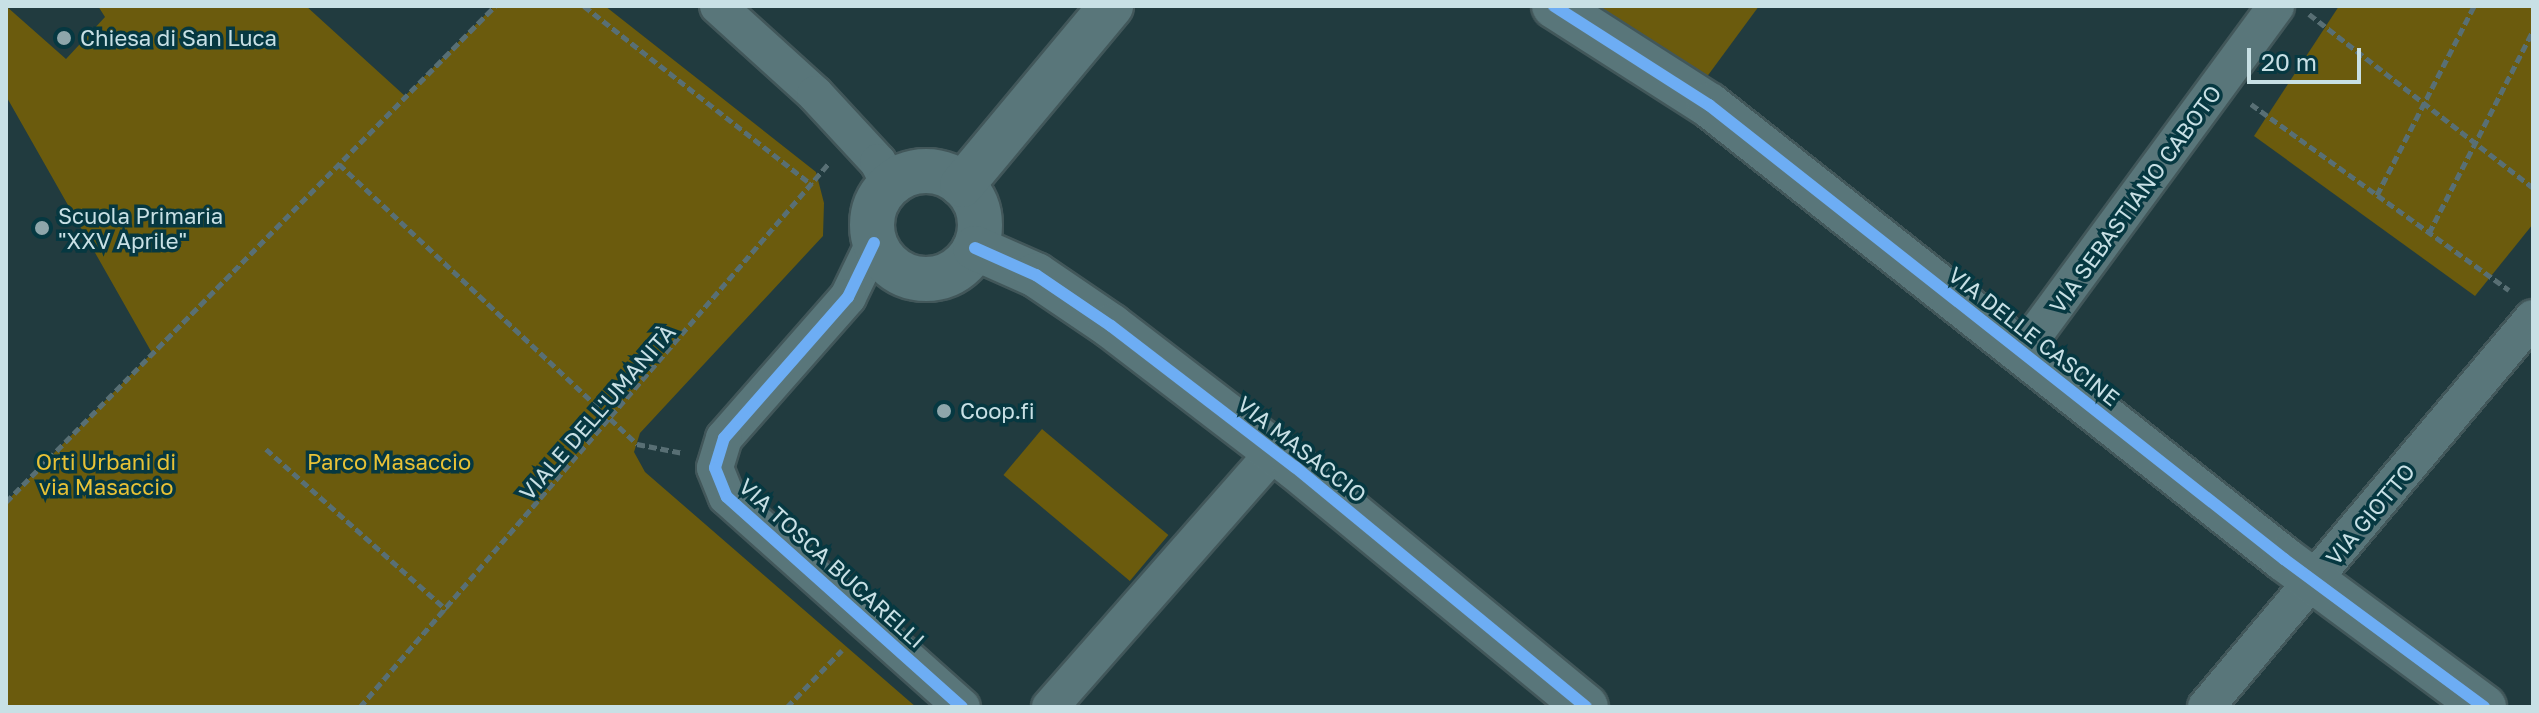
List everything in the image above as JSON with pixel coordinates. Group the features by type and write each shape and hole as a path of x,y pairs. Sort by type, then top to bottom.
{"street":[{"path":"718,6 853,134 889,184"},
{"path":"962,185 1111,6"},
{"name":"VIA DELLE CASCINE","path":"1554,6 1709,105 2313,580 2484,707"},
{"name":"VIA SEBASTIANO CABOTO","path":"2022,352 2276,6"},
{"path":"715,459 724,438 848,297 874,243 873,214 889,184 924,171 962,185 980,221 975,248 944,277 915,279 889,265 874,243"},
{"name":"VIA MASACCIO","path":"975,248 1069,295 1275,451 1586,707"},
{"name":"VIA GIOTTO","path":"2206,707 2313,580 2527,309"},
{"path":"1050,707 1275,451"},
{"name":"VIA TOSCA BUCARELLI","path":"715,459 727,497 962,707"}],"path":[{"path":"6,502 495,6"},
{"path":"584,6 812,185"},
{"path":"2299,6 2533,188"},
{"path":"2377,195 2474,6"},
{"path":"2429,233 2533,31"},
{"path":"2221,82 2429,233 2527,309"},
{"path":"339,164 637,444 715,459"},
{"path":"266,449 447,610"},
{"path":"787,707 868,623"}],"green space":[{"name":"Parco Masaccio","path":"6,6 66,59 105,17 98,6 306,6 405,96 494,6 605,6 816,172 824,203 823,236 640,433 634,452 645,472 916,707 6,707 6,502 152,353 6,96"},
{"path":"1580,6 1759,6 1706,78"},
{"path":"2339,6 2533,6 2533,224 2475,296 2254,136"},
{"path":"1042,429 1168,535 1130,581 1003,475"}],"cycle path":[{"path":"1554,6 1709,105 2284,559 2484,707"},
{"path":"874,243 848,297 724,438 715,468 727,497 962,707"},
{"path":"975,248 1036,275 1111,326 1295,467 1586,707"}],"place":[{"name":"Chiesa di San Luca","path":"64,38"},
{"name":"Scuola Primaria \"XXV Aprile\"","path":"42,228"},
{"name":"Coop.fi","path":"944,411"}],"park label":[{"name":"Orti Urbani di via Masaccio","path":"106,474"}]}
